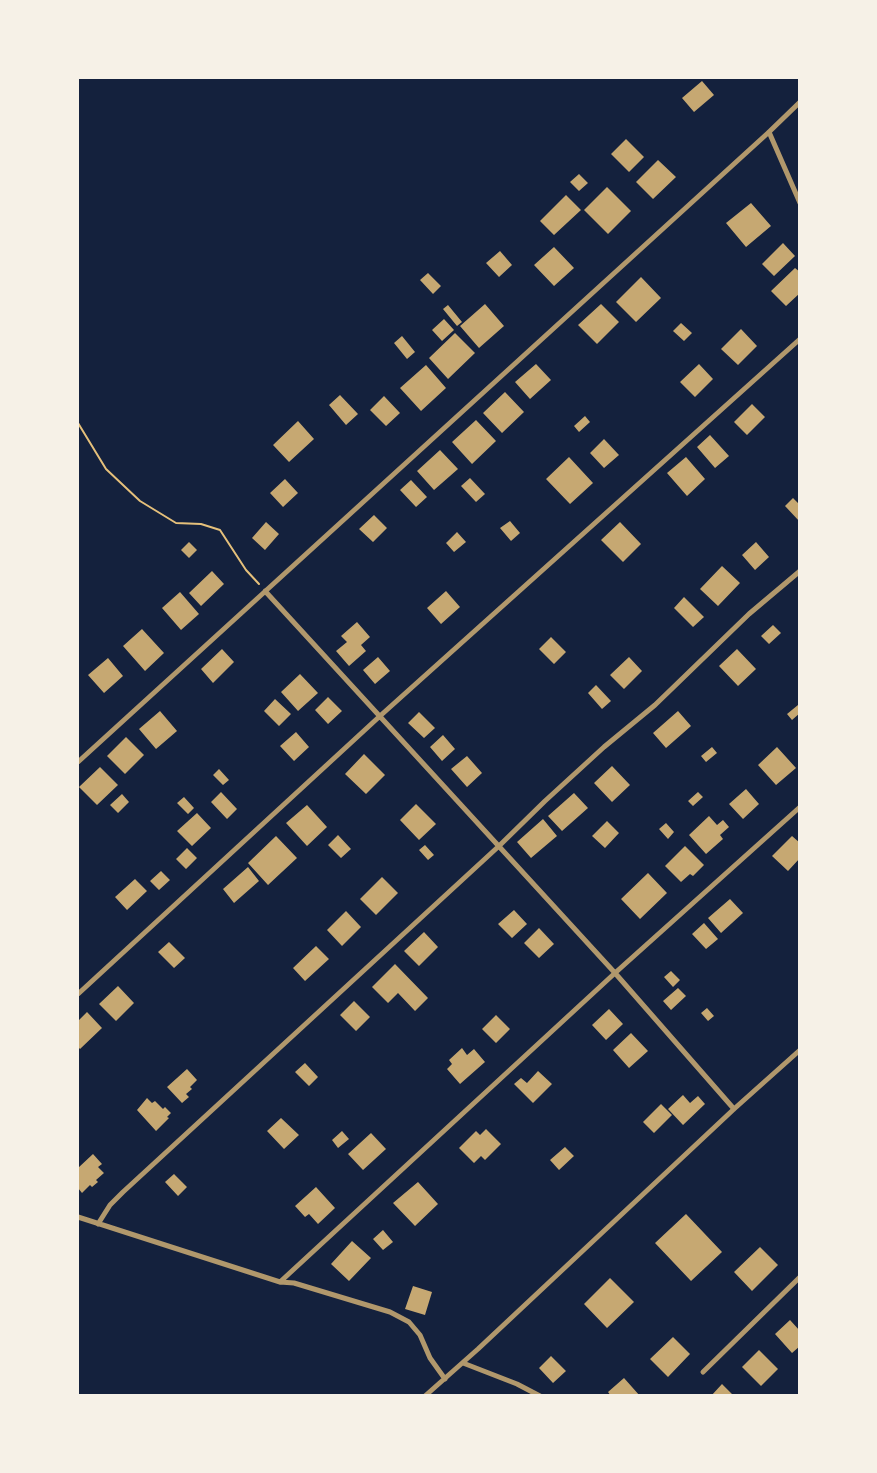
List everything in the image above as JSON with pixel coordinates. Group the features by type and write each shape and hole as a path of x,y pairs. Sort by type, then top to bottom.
{"street":[{"path":"78,762 800,102"},
{"path":"769,132 800,204"},
{"path":"78,994 380,716 800,339"},
{"path":"98,1224 110,1205 123,1192 499,846 545,801 604,747 655,705 749,614 800,571"},
{"path":"265,591 615,974 734,1109"},
{"path":"280,1282 800,807"},
{"path":"425,1396 800,1050"},
{"path":"78,1217 280,1282 294,1283 390,1312 409,1322 420,1335 430,1358 444,1379"},
{"path":"703,1372 800,1277"},
{"path":"463,1362 517,1384 540,1396"}],"path":[{"path":"78,423 106,469 140,501 176,523 201,524 220,530 246,570 265,591"}],"building":[{"path":"702,81 714,95 694,112 682,98"},
{"path":"626,139 644,157 629,172 611,154"},
{"path":"658,160 676,177 653,199 636,182"},
{"path":"579,174 588,183 579,191 570,182"},
{"path":"607,187 631,211 608,234 584,210"},
{"path":"566,195 581,210 554,235 540,221"},
{"path":"751,203 771,226 746,247 726,223"},
{"path":"783,243 795,256 774,276 762,264"},
{"path":"554,247 574,268 554,286 534,265"},
{"path":"500,251 512,265 499,277 486,263"},
{"path":"795,268 800,272 800,293 786,306 771,291"},
{"path":"428,273 441,286 433,294 420,280"},
{"path":"641,277 661,298 636,322 616,302"},
{"path":"485,304 504,326 479,348 460,326"},
{"path":"601,304 619,322 597,344 578,325"},
{"path":"448,305 462,322 457,326 443,309"},
{"path":"444,319 454,330 442,341 432,330"},
{"path":"681,323 692,333 684,341 673,331"},
{"path":"741,329 757,346 738,365 721,349"},
{"path":"455,333 475,353 448,379 429,358"},
{"path":"402,336 415,352 407,359 394,343"},
{"path":"536,364 551,380 530,399 515,382"},
{"path":"699,364 713,379 695,397 680,382"},
{"path":"426,365 446,388 421,411 400,388"},
{"path":"505,392 524,412 502,433 483,413"},
{"path":"340,395 358,414 346,425 329,405"},
{"path":"384,396 400,413 386,426 370,410"},
{"path":"752,404 765,417 747,435 734,422"},
{"path":"585,416 590,422 579,432 574,426"},
{"path":"476,420 496,441 472,464 452,442"},
{"path":"298,421 314,439 289,462 273,445"},
{"path":"710,435 729,456 715,468 697,447"},
{"path":"604,439 619,455 604,468 590,453"},
{"path":"440,450 458,469 434,490 417,471"},
{"path":"569,457 593,483 570,504 546,479"},
{"path":"686,457 705,479 687,496 667,473"},
{"path":"470,478 485,494 476,502 461,486"},
{"path":"285,479 298,493 283,507 270,493"},
{"path":"411,480 427,497 416,507 400,490"},
{"path":"793,498 800,505 800,522 785,506"},
{"path":"374,515 387,528 373,542 359,529"},
{"path":"510,521 520,533 511,541 500,528"},
{"path":"266,522 279,534 265,550 252,538"},
{"path":"620,522 641,544 623,562 601,540"},
{"path":"457,532 466,542 454,552 446,543"},
{"path":"189,542 197,550 189,558 181,550"},
{"path":"756,542 769,557 755,570 742,555"},
{"path":"722,566 740,583 718,606 700,589"},
{"path":"212,571 224,584 201,606 189,593"},
{"path":"446,591 460,607 441,624 427,608"},
{"path":"180,592 199,614 181,630 162,608"},
{"path":"684,597 704,617 693,627 674,608"},
{"path":"357,622 370,637 361,645 366,651 349,666 336,651 347,642 341,636"},
{"path":"773,625 781,633 769,644 761,636"},
{"path":"142,629 164,653 145,671 123,646"},
{"path":"551,637 566,652 554,664 539,649"},
{"path":"222,649 234,662 213,683 201,669"},
{"path":"737,649 756,669 738,686 719,666"},
{"path":"378,657 390,671 375,684 363,670"},
{"path":"629,657 642,671 624,689 610,675"},
{"path":"108,658 123,676 104,693 88,675"},
{"path":"300,674 318,693 298,711 281,692"},
{"path":"596,685 611,701 602,709 588,693"},
{"path":"328,697 342,711 328,724 315,710"},
{"path":"275,699 291,714 279,726 264,711"},
{"path":"798,705 800,706 800,713 792,720 787,714"},
{"path":"160,711 177,731 156,749 139,729"},
{"path":"678,711 691,726 666,748 653,733"},
{"path":"419,712 435,728 424,738 408,723"},
{"path":"296,732 309,747 294,761 280,746"},
{"path":"443,735 455,749 442,761 430,747"},
{"path":"126,737 144,755 125,774 107,756"},
{"path":"712,747 717,753 706,762 701,756"},
{"path":"777,747 796,768 776,785 758,765"},
{"path":"364,754 385,775 366,794 345,774"},
{"path":"467,756 482,773 467,787 451,769"},
{"path":"612,766 630,785 612,802 594,783"},
{"path":"100,767 118,785 97,805 79,787"},
{"path":"219,769 229,780 223,785 213,775"},
{"path":"746,789 759,804 743,819 729,804"},
{"path":"221,792 237,809 227,819 211,802"},
{"path":"698,792 703,797 693,806 688,801"},
{"path":"574,793 588,808 562,831 548,816"},
{"path":"122,794 129,802 118,813 110,805"},
{"path":"184,797 194,808 188,814 177,803"},
{"path":"416,804 436,824 419,840 400,820"},
{"path":"307,805 327,827 307,846 286,823"},
{"path":"197,813 211,828 192,846 177,831"},
{"path":"709,816 717,825 723,820 729,827 720,835 723,839 706,854 689,835"},
{"path":"543,819 557,836 531,858 517,842"},
{"path":"607,821 619,833 605,848 592,836"},
{"path":"666,823 674,832 668,839 659,829"},
{"path":"338,835 351,849 341,858 328,845"},
{"path":"276,836 297,858 268,885 248,863"},
{"path":"792,836 800,843 800,858 788,871 772,856"},
{"path":"425,845 434,855 428,860 419,850"},
{"path":"685,846 704,865 693,876 690,874 681,882 665,866"},
{"path":"187,848 197,858 186,869 176,859"},
{"path":"248,867 259,881 234,903 223,889"},
{"path":"161,871 170,880 159,890 150,881"},
{"path":"648,873 667,893 640,919 621,899"},
{"path":"382,877 398,893 376,915 360,899"},
{"path":"135,879 147,891 127,910 115,897"},
{"path":"730,899 743,913 721,933 708,918"},
{"path":"514,910 527,924 512,938 498,924"},
{"path":"346,911 361,927 342,946 327,930"},
{"path":"704,923 718,939 706,949 692,934"},
{"path":"539,928 554,944 539,958 524,943"},
{"path":"424,932 438,947 419,966 404,951"},
{"path":"169,942 185,958 174,968 158,952"},
{"path":"316,946 329,959 305,981 293,968"},
{"path":"395,964 428,998 415,1011 398,993 388,1003 372,987"},
{"path":"671,971 680,980 673,987 664,977"},
{"path":"118,986 134,1003 116,1021 99,1004"},
{"path":"678,988 686,996 671,1010 663,1001"},
{"path":"354,1001 370,1017 356,1031 340,1015"},
{"path":"707,1008 714,1016 708,1021 701,1013"},
{"path":"609,1009 623,1024 606,1040 592,1025"},
{"path":"87,1012 102,1028 80,1049 78,1047 78,1021"},
{"path":"496,1015 510,1029 496,1043 482,1029"},
{"path":"631,1033 648,1051 629,1068 613,1050"},
{"path":"462,1048 467,1055 474,1049 485,1062 460,1084 447,1069 452,1064 449,1060"},
{"path":"305,1063 318,1077 309,1086 295,1072"},
{"path":"187,1069 197,1080 190,1087 192,1089 186,1094 189,1097 182,1103 167,1087"},
{"path":"538,1071 552,1084 533,1103 514,1084 521,1078 527,1083"},
{"path":"683,1095 690,1103 698,1096 705,1104 683,1125 668,1109"},
{"path":"147,1098 152,1103 155,1101 163,1109 165,1107 171,1113 167,1117 169,1118 156,1131 137,1110"},
{"path":"661,1104 672,1115 654,1133 643,1122"},
{"path":"281,1118 299,1135 284,1149 267,1131"},
{"path":"486,1129 501,1144 485,1160 481,1156 474,1163 459,1148 476,1131 480,1135"},
{"path":"342,1131 349,1139 338,1148 332,1140"},
{"path":"371,1133 386,1149 363,1170 348,1154"},
{"path":"565,1147 574,1156 559,1170 550,1160"},
{"path":"93,1154 102,1164 98,1167 104,1173 96,1180 98,1182 92,1187 90,1185 82,1193 78,1188 78,1168"},
{"path":"174,1174 187,1187 178,1196 165,1182"},
{"path":"418,1182 438,1204 415,1226 393,1203"},
{"path":"316,1187 335,1208 318,1224 309,1214 305,1217 295,1206"},
{"path":"686,1214 722,1252 691,1281 655,1243"},
{"path":"383,1230 393,1242 383,1250 373,1239"},
{"path":"352,1241 371,1258 349,1281 331,1264"},
{"path":"760,1247 778,1265 752,1291 734,1272"},
{"path":"610,1278 634,1302 607,1328 584,1304"},
{"path":"413,1286 432,1292 425,1315 405,1309"},
{"path":"790,1320 800,1331 800,1346 792,1353 775,1334"},
{"path":"673,1337 690,1354 668,1377 650,1359"},
{"path":"759,1350 778,1369 761,1386 742,1367"},
{"path":"551,1356 566,1371 553,1383 539,1368"},
{"path":"624,1378 640,1396 611,1396 608,1392"},
{"path":"722,1384 734,1396 711,1396"}]}
